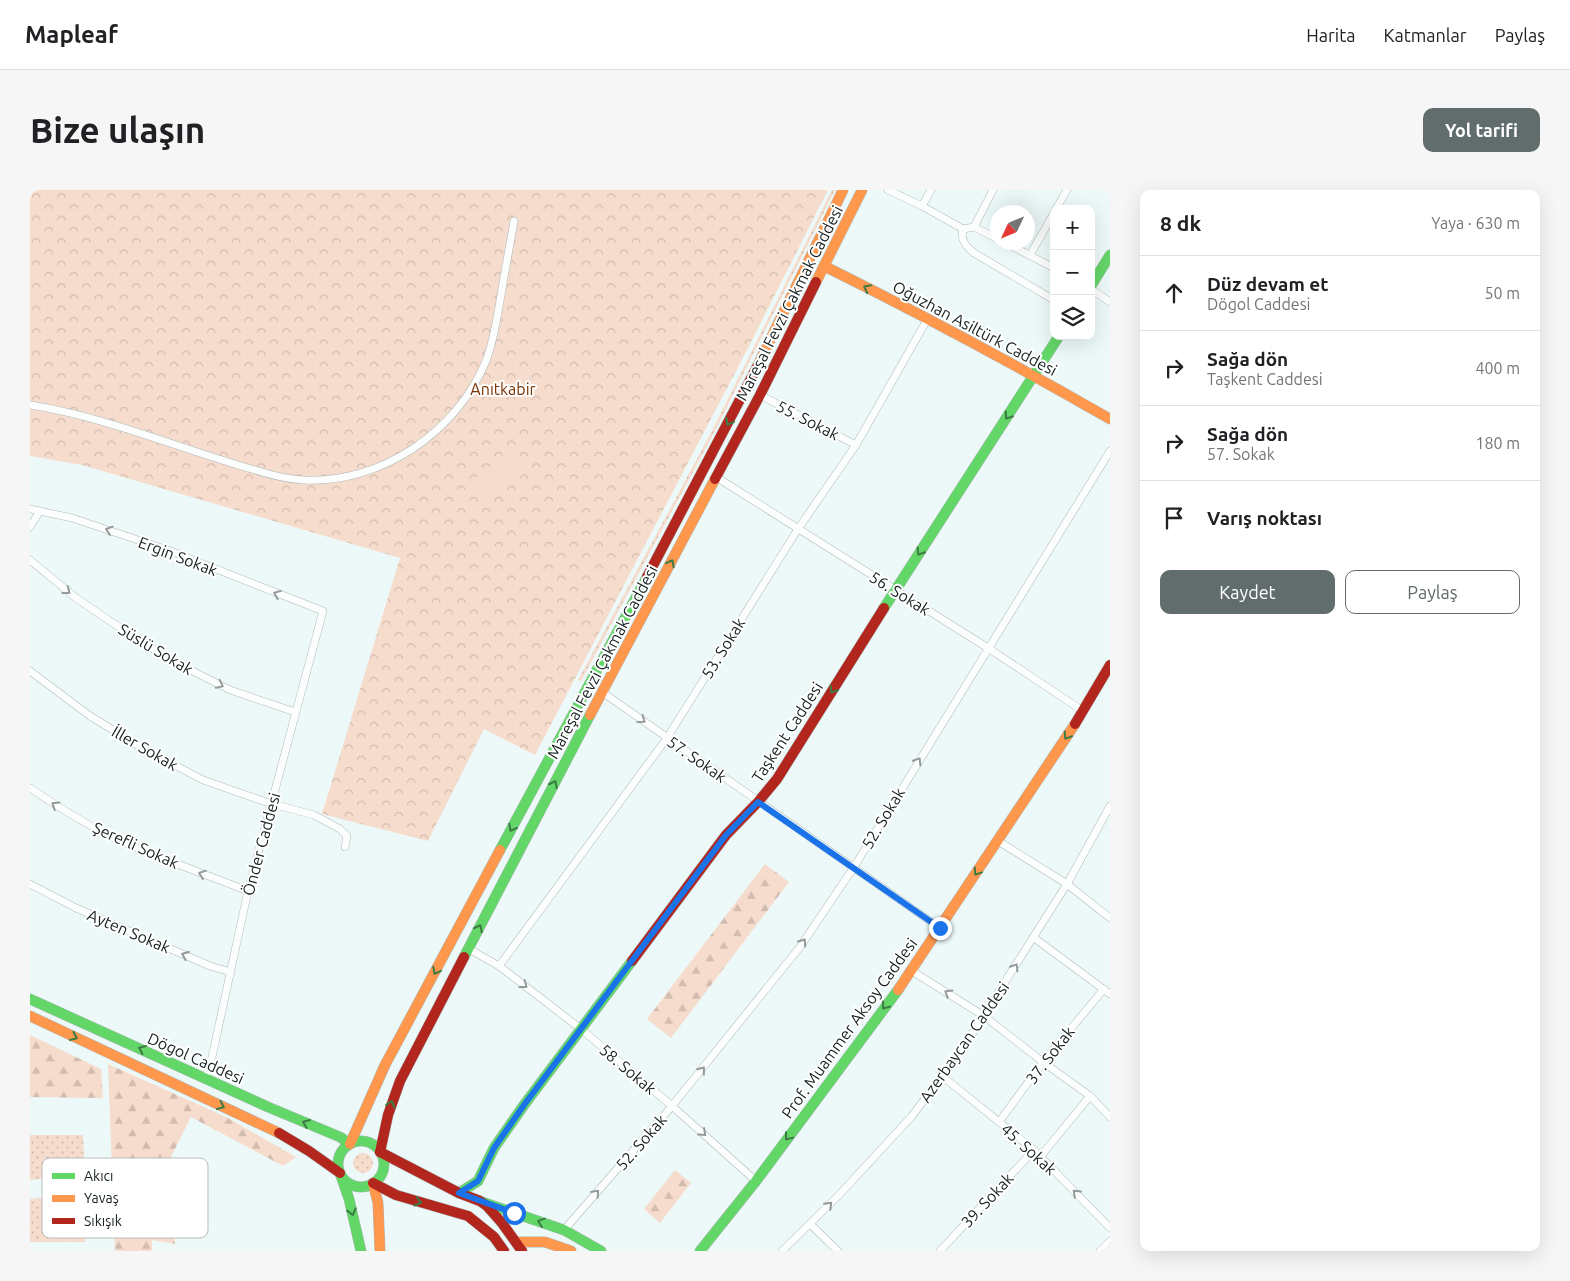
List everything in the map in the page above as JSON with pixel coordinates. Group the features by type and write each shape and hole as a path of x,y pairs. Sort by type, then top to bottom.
{"main road":[{"name":"Mareşal Fevzi Çakmak Caddesi","path":"350,1144 361,1116 390,1056 744,395 843,190"},
{"name":"Mareşal Fevzi Çakmak Caddesi","path":"380,1152 388,1115 400,1081 602,692 760,395 862,190"},
{"path":"1095,281 1110,254"},
{"name":"Oğuzhan Asiltürk Caddesi","path":"824,266 928,318 1034,375 1110,419"},
{"name":"Taşkent Caddesi","path":"459,1193 478,1181 494,1148 581,1028 726,835 777,779 896,589 1056,340"},
{"name":"Prof. Muammer Aksoy Caddesi","path":"700,1251 756,1181 912,971 1083,711 1110,665"},
{"name":"Dögol Caddesi","path":"30,999 268,1107 340,1137 350,1144"},
{"name":"Dögol Caddesi","path":"30,1016 285,1136 309,1150 340,1173"},
{"path":"361,1251 349,1199 338,1166 338,1158 342,1151 350,1144 361,1141 369,1142 380,1152 459,1193 564,1230 601,1251"},
{"path":"340,1173 349,1184 355,1186 361,1187 373,1183 382,1172 383,1158 380,1152"},
{"path":"373,1183 378,1203 380,1251"},
{"path":"373,1183 396,1195 468,1216 494,1237 504,1251 535,1240 554,1242 571,1251"},
{"path":"480,1201 496,1215 519,1247"}],"street":[{"path":"888,190 922,206 963,230 974,227 990,235"},
{"path":"922,206 930,190"},
{"path":"974,227 993,190"},
{"path":"1058,205 1067,190"},
{"path":"30,405 80,415 256,471 292,479 314,480 343,476 378,466 401,456 430,438 439,430 464,402 479,376 495,334 514,220"},
{"path":"1030,255 1050,220"},
{"path":"963,230 961,236 964,244 974,253 1050,298"},
{"path":"1020,250 1050,266"},
{"path":"1095,291 1110,302"},
{"name":"53. Sokak","path":"499,966 667,738 798,529 856,445 928,318"},
{"name":"55. Sokak","path":"760,395 856,445"},
{"name":"52. Sokak","path":"564,1230 672,1106 800,947 854,867 1110,451"},
{"name":"56. Sokak","path":"716,476 896,589 1083,711"},
{"name":"Ergin Sokak","path":"30,509 72,518 165,549 323,611"},
{"path":"30,528 40,511"},
{"name":"Süslü Sokak","path":"30,560 76,598 138,640 175,662 230,690 295,712"},
{"name":"Önder Caddesi","path":"206,1078 248,891 323,611"},
{"name":"İller Sokak","path":"30,671 90,716 144,750 203,780 272,804 314,815 340,829 347,836 345,847"},
{"name":"57. Sokak","path":"602,692 940,928"},
{"name":"Şerefli Sokak","path":"30,788 55,805 118,840 195,872 248,891"},
{"name":"Azerbaycan Caddesi","path":"782,1251 839,1195 912,1116 965,1045 1067,884 1110,806"},
{"path":"998,841 1067,884 1110,918"},
{"name":"Ayten Sokak","path":"30,884 76,908 210,966 231,972"},
{"path":"1033,937 1110,994"},
{"name":"58. Sokak","path":"469,949 499,966 581,1028 756,1181"},
{"path":"912,971 984,1016 1090,1096 1110,1117"},
{"name":"37. Sokak","path":"999,1122 1043,1062 1104,989"},
{"name":"45. Sokak","path":"942,1076 1034,1150 1110,1228"},
{"path":"1040,1157 1090,1096"},
{"name":"39. Sokak","path":"940,1251 1034,1150"},
{"path":"810,1224 838,1251"},
{"path":"1100,1251 1110,1241"}],"green space":[{"name":"Anıtkabir","path":"30,190 828,190 747,350 535,755 484,729 428,841 322,814 400,558 82,465 30,456"},
{"path":"832,190 835,190 715,431 581,681 578,680 713,429"},
{"path":"509,450 527,471 485,506 467,486"},
{"path":"765,864 789,882 671,1038 647,1019"},
{"path":"30,1035 101,1069 103,1098 30,1097"},
{"path":"108,1064 226,1117 296,1157 283,1166 191,1117 171,1158 112,1158"},
{"path":"30,1135 83,1135 84,1158 42,1158 42,1178 30,1180"},
{"path":"363,1153 370,1156 373,1163 370,1170 363,1173 356,1170 353,1163 356,1156"},
{"path":"675,1170 691,1183 660,1223 644,1209"},
{"path":"30,1199 42,1199 42,1238 85,1238 85,1242 30,1242"},
{"path":"115,1238 175,1238 175,1244 152,1240 152,1251 115,1251"}],"traffic: fast":[{"path":"1095,279 1110,255"},
{"path":"884,608 1056,340"},
{"path":"500,850 647,577"},
{"path":"464,957 590,715"},
{"path":"459,1193 478,1181 494,1148 524,1105 632,961"},
{"path":"700,1251 756,1181 898,990"},
{"path":"30,999 268,1107 340,1137 350,1144"},
{"path":"361,1141 374,1145 380,1151 384,1164 380,1177 374,1183 361,1187 348,1183 342,1177 338,1164 342,1151 348,1145 361,1141"},
{"path":"340,1173 349,1199 361,1251"},
{"path":"482,1202 564,1230 601,1251"}],"traffic: slow":[{"path":"757,367 843,190"},
{"path":"816,282 862,190"},
{"path":"824,266 968,340 1110,419"},
{"path":"590,715 715,479"},
{"path":"898,990 1075,724"},
{"path":"350,1144 385,1065 500,850"},
{"path":"30,1016 279,1133"},
{"path":"373,1183 378,1203 380,1251"},
{"path":"516,1242 545,1242 571,1251"}],"traffic: jam":[{"path":"715,479 760,395 816,282"},
{"path":"647,577 757,367"},
{"path":"632,961 726,835 777,779 884,608"},
{"path":"1075,724 1110,665"},
{"path":"380,1152 388,1115 400,1081 464,957"},
{"path":"279,1133 340,1173"},
{"path":"380,1152 459,1193 480,1201 502,1223 522,1251"},
{"path":"373,1183 396,1195 468,1216 494,1237 504,1251"}],"route":[{"path":"514,1213 459,1193 478,1181 494,1148 524,1105 695,875 726,835 758,802 940,928"}]}
